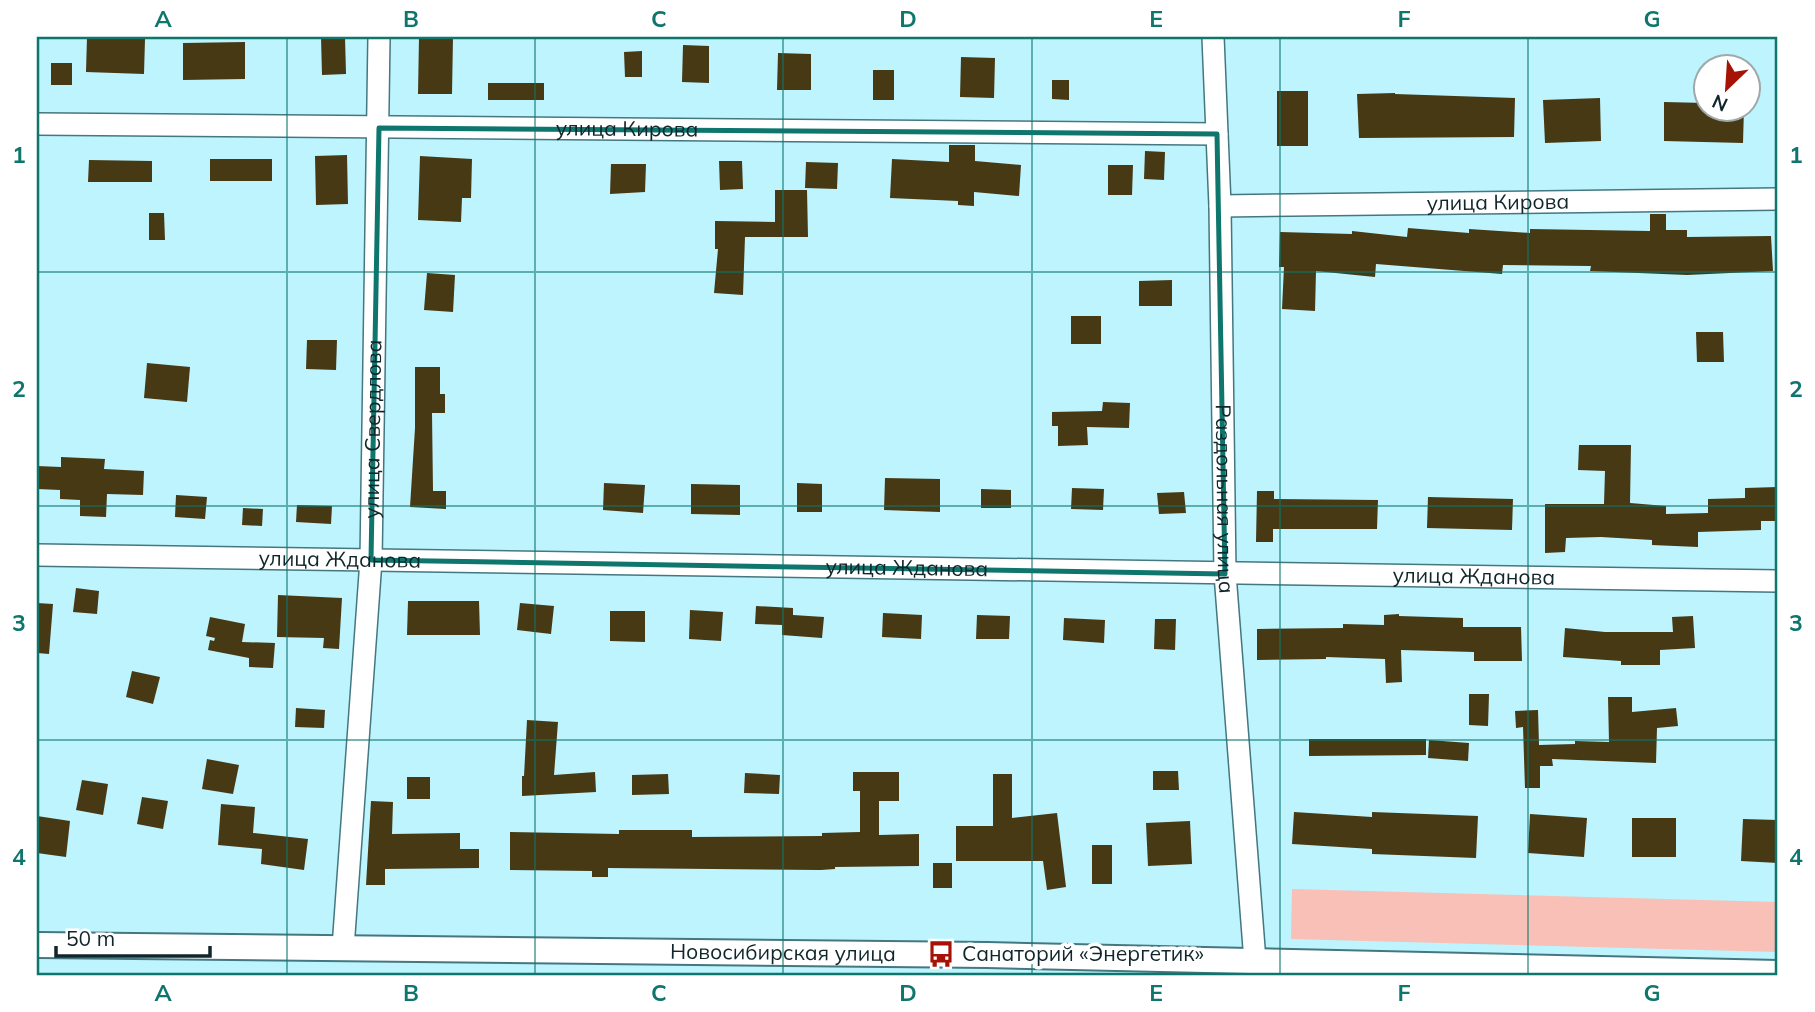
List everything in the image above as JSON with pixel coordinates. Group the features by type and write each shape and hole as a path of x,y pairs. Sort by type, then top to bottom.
{"street":[{"name":"улица Свердлова","path":"343,948 371,560 379,37"},
{"name":"Раздольная улица","path":"1213,37 1220,206 1225,574 1255,961"},
{"name":"улица Кирова","path":"37,124 1217,134"},
{"name":"улица Кирова","path":"1220,206 1778,199"},
{"name":"улица Жданова","path":"37,555 1778,581"},
{"name":"Новосибирская улица","path":"37,945 964,955 1778,973"}],"highlighted area":[{"path":"379,128 1217,134 1225,574 371,560"}],"shaded area":[{"path":"1292,889 1778,902 1778,952 1291,939"}],"building":[{"path":"87,37 145,39 144,74 86,72"},
{"path":"321,37 345,37 346,74 322,75"},
{"path":"419,37 453,37 452,94 418,94"},
{"path":"245,42 245,79 183,80 183,43"},
{"path":"683,45 709,46 709,83 682,82"},
{"path":"642,51 642,77 625,77 624,52"},
{"path":"778,53 811,54 811,90 777,90"},
{"path":"961,57 995,58 994,98 960,97"},
{"path":"51,63 72,63 72,85 51,85"},
{"path":"873,70 894,70 894,100 873,100"},
{"path":"1052,80 1069,80 1069,100 1052,99"},
{"path":"488,83 544,83 544,100 488,100"},
{"path":"1277,91 1308,91 1308,146 1277,146"},
{"path":"1357,94 1515,98 1514,137 1359,138"},
{"path":"1600,98 1601,141 1545,143 1543,100"},
{"path":"1664,102 1692,103 1692,122 1744,122 1743,143 1664,141"},
{"path":"949,145 975,145 975,161 1021,165 1019,196 974,192 974,206 958,205 958,201 890,198 892,159 949,162"},
{"path":"1145,151 1165,152 1164,180 1144,179"},
{"path":"347,155 348,204 316,205 315,156"},
{"path":"420,156 472,159 471,198 462,198 461,222 418,220"},
{"path":"210,159 272,159 272,181 210,181"},
{"path":"89,160 152,161 152,182 88,182"},
{"path":"719,161 742,161 743,189 720,190"},
{"path":"806,162 838,163 837,189 805,188"},
{"path":"611,164 646,164 645,192 610,194"},
{"path":"1108,165 1133,165 1132,195 1108,195"},
{"path":"775,190 807,190 808,237 745,237 743,295 714,293 718,249 715,249 715,221 775,222"},
{"path":"149,213 164,213 165,240 149,240"},
{"path":"1650,214 1666,214 1666,230 1687,230 1687,237 1771,236 1773,271 1687,275 1590,271 1591,266 1503,265 1502,274 1376,264 1375,277 1316,271 1315,311 1282,309 1284,267 1279,267 1280,232 1352,234 1352,231 1407,237 1408,228 1469,233 1469,229 1530,233 1530,229 1650,231"},
{"path":"427,273 455,275 453,312 424,310"},
{"path":"1172,280 1172,306 1139,306 1139,281"},
{"path":"1071,316 1101,316 1101,344 1071,344"},
{"path":"1696,332 1723,332 1724,362 1697,362"},
{"path":"307,340 337,340 336,370 306,369"},
{"path":"147,363 190,367 187,402 144,398"},
{"path":"415,367 440,367 440,394 445,394 445,413 432,413 433,491 446,491 446,509 410,507 415,428"},
{"path":"1103,402 1130,403 1129,428 1087,427 1088,445 1058,446 1058,426 1052,426 1052,412 1102,411"},
{"path":"1579,445 1631,445 1630,503 1666,506 1666,514 1708,513 1708,499 1745,498 1745,488 1778,487 1778,521 1761,521 1761,530 1698,532 1698,547 1652,545 1652,540 1566,538 1565,552 1545,553 1545,504 1604,504 1605,471 1578,470"},
{"path":"61,457 105,459 104,469 144,471 143,495 107,494 106,517 80,516 80,500 60,499 60,490 37,489 37,466 61,467"},
{"path":"885,478 940,479 940,512 884,510"},
{"path":"604,483 645,485 643,513 603,510"},
{"path":"797,483 822,484 822,512 797,512"},
{"path":"691,484 740,485 740,515 691,514"},
{"path":"1072,488 1104,489 1103,510 1071,509"},
{"path":"981,489 1011,490 1011,508 981,508"},
{"path":"1257,491 1274,491 1274,499 1378,500 1377,529 1273,529 1273,542 1256,542"},
{"path":"1184,492 1186,513 1159,514 1157,493"},
{"path":"176,495 207,497 205,519 175,517"},
{"path":"1428,497 1513,499 1512,530 1427,528"},
{"path":"297,505 332,506 331,524 296,522"},
{"path":"243,508 263,509 262,526 242,525"},
{"path":"76,588 99,591 97,614 73,612"},
{"path":"278,595 342,598 339,649 323,648 324,638 277,637"},
{"path":"408,601 479,601 480,635 407,635"},
{"path":"37,603 53,604 49,654 37,653"},
{"path":"520,603 554,606 551,634 517,630"},
{"path":"756,606 793,608 793,615 824,617 822,638 782,635 782,625 755,624"},
{"path":"690,610 723,612 721,641 689,639"},
{"path":"610,611 645,611 645,642 610,641"},
{"path":"883,613 922,615 921,639 882,637"},
{"path":"977,615 1010,616 1009,639 976,639"},
{"path":"1384,615 1463,618 1463,627 1521,627 1522,661 1474,661 1474,652 1401,650 1402,682 1386,683 1385,659 1326,657 1257,660 1257,629 1343,628 1343,624 1384,625"},
{"path":"1693,616 1695,648 1660,650 1660,665 1621,665 1621,661 1563,657 1565,628 1605,632 1673,632 1672,617"},
{"path":"210,617 245,624 242,642 275,643 273,668 249,667 249,658 208,650 210,640 214,641 215,638 206,636"},
{"path":"1064,618 1105,620 1104,643 1063,640"},
{"path":"1155,619 1176,619 1175,650 1154,649"},
{"path":"132,671 160,677 153,704 126,697"},
{"path":"1469,694 1489,694 1488,726 1469,725"},
{"path":"1608,697 1632,697 1632,712 1676,708 1678,726 1657,728 1656,763 1552,759 1553,766 1540,766 1540,788 1525,788 1523,727 1516,728 1515,711 1538,710 1539,745 1575,744 1575,741 1609,742"},
{"path":"296,708 325,710 324,728 295,727"},
{"path":"527,720 558,722 554,775 595,772 596,792 522,796"},
{"path":"1309,739 1426,739 1426,755 1309,756"},
{"path":"1429,740 1469,743 1468,761 1428,758"},
{"path":"207,759 239,765 233,794 202,789"},
{"path":"1153,771 1178,771 1179,790 1153,790"},
{"path":"853,772 899,772 899,801 879,801 879,835 919,834 919,866 835,867 821,870 608,868 608,877 592,877 592,871 510,870 510,832 619,834 619,830 692,830 692,837 822,836 822,833 860,832 860,791 853,791"},
{"path":"745,773 780,775 779,794 744,793"},
{"path":"668,774 669,794 632,795 632,775"},
{"path":"993,774 1012,774 1012,818 1057,813 1066,887 1047,890 1043,861 956,861 956,826 993,826"},
{"path":"407,777 430,777 430,799 407,799"},
{"path":"82,780 108,784 103,815 76,810"},
{"path":"142,797 168,801 163,829 137,824"},
{"path":"371,801 393,802 392,834 460,833 460,849 479,849 479,868 385,869 385,885 366,885"},
{"path":"221,804 255,807 253,833 308,839 304,870 261,864 262,849 218,845"},
{"path":"1294,812 1372,817 1372,812 1478,816 1476,858 1372,854 1372,849 1292,844"},
{"path":"1530,814 1587,818 1584,857 1528,853"},
{"path":"37,816 70,821 66,857 37,853"},
{"path":"1632,818 1676,818 1676,857 1632,857"},
{"path":"1743,819 1778,820 1778,863 1741,861"},
{"path":"1190,821 1192,864 1148,866 1146,823"},
{"path":"1092,845 1112,845 1112,884 1092,884"},
{"path":"933,863 952,863 952,888 933,888"}],"place":[{"name":"Санаторий «Энергетик»","path":"941,954"}]}
